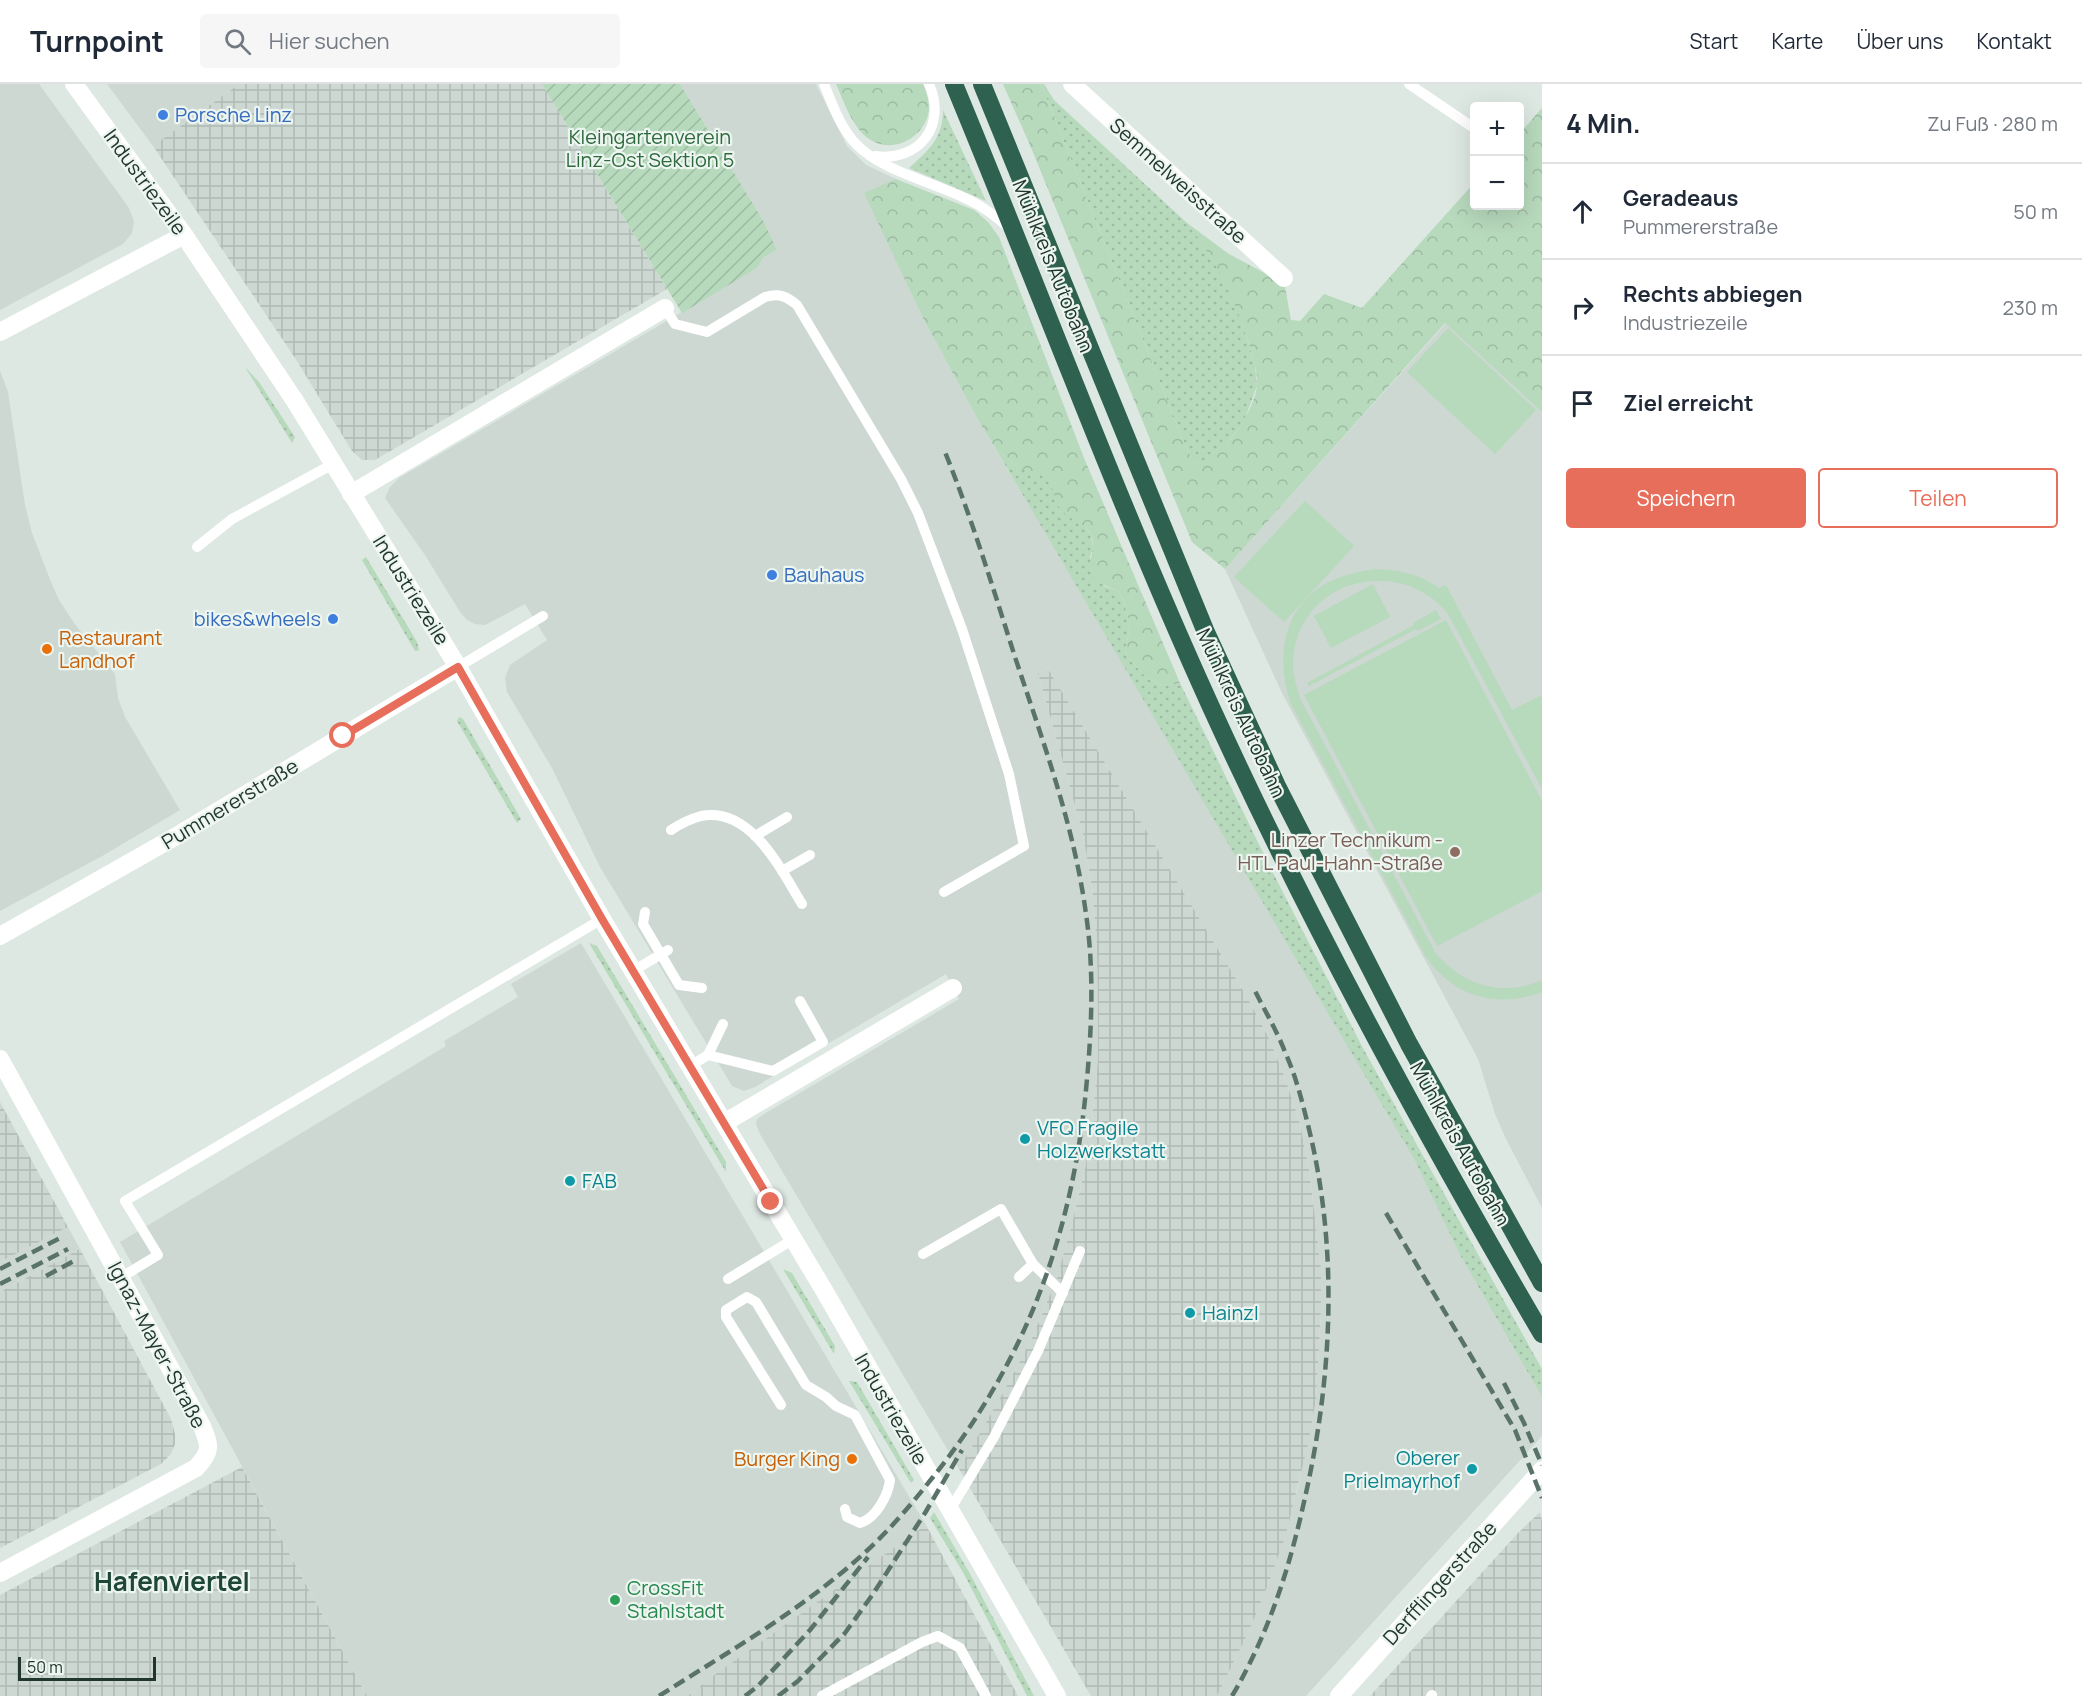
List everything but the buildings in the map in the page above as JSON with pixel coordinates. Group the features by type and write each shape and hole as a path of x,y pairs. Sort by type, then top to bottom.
{"highway":[{"name":"Mühlkreis Autobahn","path":"954,84 1142,546 1211,708 1277,846 1372,1031 1542,1334"},
{"name":"Mühlkreis Autobahn","path":"982,84 1205,630 1277,786 1409,1044 1542,1283"}],"street":[{"name":"Industriezeile","path":"74,84 184,235 295,401 458,667 602,919 794,1239 1057,1696"},
{"name":"Semmelweisstraße","path":"1072,84 1284,278"},
{"path":"0,332 184,235"},
{"path":"351,494 665,308"},
{"name":"Pummererstraße","path":"0,936 180,834 458,667"},
{"path":"724,1123 953,988"},
{"name":"Ignaz-Mayer-Straße","path":"0,1059 202,1426 208,1442 207,1457 196,1468 0,1573"},
{"name":"Derfflingerstraße","path":"1339,1696 1542,1470"}],"lane":[{"path":"824,84 851,138 862,150 895,169 983,207 1015,233"},
{"path":"871,155 883,157 902,154 917,147 924,140 930,132 936,106 929,84"},
{"path":"1409,84 1470,125"},
{"path":"665,308 675,324 707,332 765,297 785,296 797,305 901,479 918,513 962,629 1009,774 1024,846 944,892"},
{"path":"197,547 232,519 333,464"},
{"path":"458,667 543,616"},
{"path":"671,830 686,821 701,816 718,816 735,821 766,846 802,904"},
{"path":"755,836 787,817"},
{"path":"782,871 810,855"},
{"path":"645,912 643,924 664,952 679,985 702,988"},
{"path":"120,1278 158,1255 125,1201 602,919"},
{"path":"633,970 664,952"},
{"path":"708,1055 773,1071 823,1042 800,1001"},
{"path":"690,1066 708,1055 723,1024"},
{"path":"923,1254 1001,1209 1033,1264 1063,1293"},
{"path":"728,1279 794,1239"},
{"path":"950,1510 994,1437 1038,1350 1080,1251"},
{"path":"1019,1277 1033,1264"},
{"path":"781,1406 726,1317 726,1310 747,1297 756,1302 806,1384 836,1406 855,1415 890,1480 889,1489 883,1501 865,1521 860,1523 847,1517 845,1509"},
{"path":"822,1696 922,1642 938,1636 960,1648 986,1696"}],"shaded area":[{"path":"0,84 39,84 129,208 134,222 132,233 123,244 0,310"},
{"name":"Porsche Linz","path":"107,84 239,84 153,146"},
{"path":"239,84 542,84 667,289 375,460 362,460 352,451 295,358 153,146"},
{"path":"680,84 816,84 847,146 866,165 896,179 865,193 922,316 977,418 1159,723 1414,1159 1460,1255 1542,1397 1542,1436 1306,1696 1217,1696 1250,1629 1269,1582 1298,1488 1316,1399 1321,1268 1309,1169 1299,1120 1270,1040 1247,997 1047,667 1038,673 1083,834 1092,887 1097,949 1098,1060 1092,1121 1085,1169 1057,1278 1032,1338 959,1469 756,1124 757,1119 764,1114 959,999 946,974 755,1087 744,1091 732,1086 600,867 552,768 507,692 505,678 510,665 547,640 525,604 485,625 467,620 385,498 390,487 399,478 757,268 764,257 777,250 764,222"},
{"name":"Linzer Technikum - HTL Paul-Hahn-Straße","path":"1446,323 1542,412 1542,1208 1495,1114 1478,1059 1282,693 1225,569"},
{"path":"0,371 8,392 25,505 32,533 51,582 59,600 74,623 115,674 118,698 125,717 180,810 104,855 0,911"},
{"path":"1047,667 1247,997 1270,1040 1299,1120 1309,1169 1321,1268 1316,1399 1308,1444 1286,1534 1250,1629 1217,1696 1091,1696 959,1469 1032,1338 1057,1278 1085,1169 1092,1121 1098,1060 1098,1011 1097,949 1092,887 1083,834 1038,673"},
{"path":"581,943 926,1525 688,1696 367,1696 120,1242 446,1046 444,1041 518,997 511,984"},
{"path":"0,1102 68,1227 0,1262"},
{"path":"68,1227 80,1249 0,1292 0,1262"},
{"path":"80,1249 171,1419 175,1444 171,1454 161,1464 0,1548 0,1292"},
{"path":"242,1467 367,1696 0,1696 0,1595"},
{"path":"1540,1512 1542,1521 1542,1696 1370,1696 1518,1533"},
{"path":"926,1525 1018,1696 688,1696 713,1676"}],"green space":[{"name":"Kleingartenverein Linz-Ost Sektion 5","path":"542,84 680,84 764,222 777,250 764,257 757,268 682,313"},
{"path":"836,84 923,84 929,104 928,115 924,124 912,138 895,145 878,143 869,139 858,128"},
{"path":"1003,84 1041,84 1185,445 1195,464 1208,460 1226,446 1252,404 1257,379 1248,341 1230,293 1216,265 1187,223 1229,254 1272,277 1285,287 1291,320 1300,321 1324,294 1362,308 1470,187 1470,210 1524,210 1524,128 1542,108 1542,412 1445,323 1225,569 1192,542"},
{"path":"1041,84 1044,84 1054,100 1187,223 1210,252 1237,305 1255,365 1257,386 1244,421 1222,451 1209,461 1195,464 1185,445"},
{"path":"943,110 986,201 909,168 934,143 938,136"},
{"path":"896,179 974,210 988,222 999,237 1084,458 1180,683 1165,686 1148,679 1127,657 1130,623 1122,597 1116,590 1094,581 1091,567 1093,546 1091,535 1082,524 1059,507 1049,480 1042,470 1036,473 1018,468 994,446 977,418 922,316 864,193"},
{"path":"1448,328 1536,410 1495,454 1407,372"},
{"path":"245,367 259,382 295,437 292,443"},
{"path":"994,446 1018,468 1042,470 1049,476 1056,499 1070,517 1083,524 1091,535 1093,547 1090,557 1104,586 1116,590 1122,597 1130,623 1127,657 1148,679 1165,686 1180,683 1272,871 1364,1050 1542,1369 1542,1397 1460,1255 1414,1159"},
{"path":"1305,501 1354,546 1284,622 1234,577"},
{"path":"366,557 417,642 419,650 415,651 362,560"},
{"path":"1375,569 1409,574 1424,579 1439,588 1446,585 1512,710 1542,695 1542,789 1448,614 1429,596 1407,585 1383,581 1359,583 1337,591 1317,605 1303,625 1294,650 1294,675 1301,700 1435,952 1457,973 1470,980 1498,988 1512,988 1542,980 1542,992 1508,999 1477,996 1449,982 1437,971 1426,957 1291,704 1286,688 1283,655 1290,623 1298,609 1323,585 1348,575"},
{"path":"1373,584 1390,617 1331,648 1314,616"},
{"path":"1436,610 1441,619 1418,631 1416,629 1309,686 1307,683 1414,625 1413,623"},
{"path":"1446,620 1542,801 1542,891 1437,946 1304,695"},
{"path":"459,717 463,719 521,819 517,823 457,721"},
{"path":"589,943 597,946 726,1162 726,1172"},
{"path":"783,1269 792,1273 835,1346 834,1354"},
{"path":"849,1381 857,1382 914,1480 911,1483"},
{"path":"934,1512 969,1572 1034,1696 1027,1696 964,1574 930,1518"}],"railway":[{"path":"659,1696 763,1630 838,1576 881,1537 925,1487 966,1432 995,1386 1020,1339 1041,1290 1058,1240 1071,1188 1081,1135 1091,1017 1090,955 1081,881 1066,816 1047,752 973,528 945,452"},
{"path":"1232,1696 1267,1626 1298,1527 1314,1455 1321,1407 1328,1311 1328,1263 1324,1216 1307,1121 1289,1060 1255,991"},
{"path":"1386,1213 1515,1430 1542,1498"},
{"path":"0,1269 62,1237"},
{"path":"0,1284 68,1249"},
{"path":"46,1276 74,1261"},
{"path":"1504,1383 1542,1465"},
{"path":"778,1696 798,1681 845,1633 925,1513 962,1450"},
{"path":"745,1696 758,1686 810,1630 868,1557"}],"place":[{"name":"Porsche Linz","path":"163,115"},
{"name":"Bauhaus","path":"772,575"},
{"name":"bikes&wheels","path":"333,619"},
{"name":"Restaurant Landhof","path":"47,649"},
{"name":"Linzer Technikum - HTL Paul-Hahn-Straße","path":"1455,852"},
{"name":"VFQ Fragile Holzwerkstatt","path":"1025,1139"},
{"name":"FAB","path":"570,1181"},
{"name":"Hainzl","path":"1190,1313"},
{"name":"Burger King","path":"852,1459"},
{"name":"Oberer Prielmayrhof","path":"1472,1469"},
{"name":"CrossFit Stahlstadt","path":"615,1600"}],"district":[{"name":"Hafenviertel","path":"172,1582"}],"route":[{"path":"343,736 458,667 602,919 771,1202"}]}
